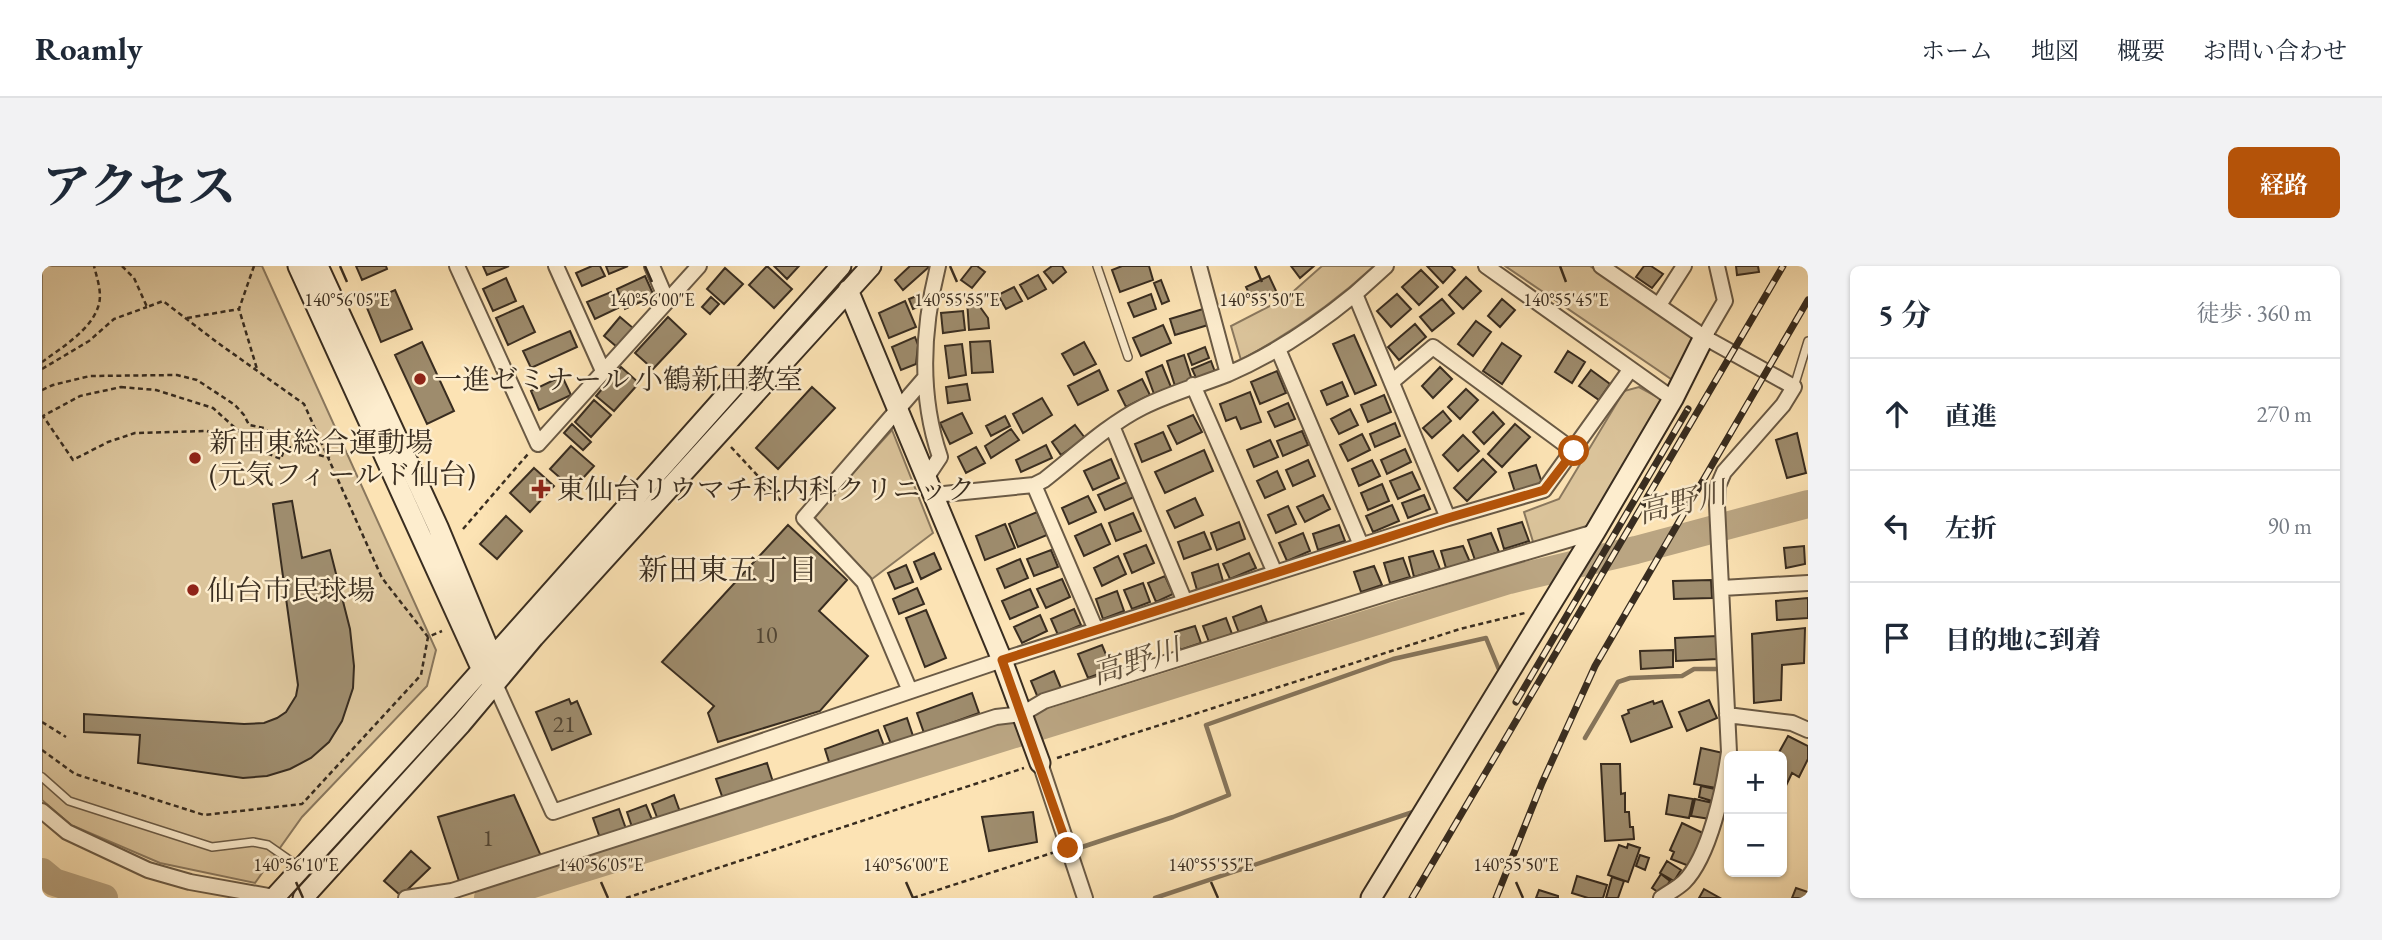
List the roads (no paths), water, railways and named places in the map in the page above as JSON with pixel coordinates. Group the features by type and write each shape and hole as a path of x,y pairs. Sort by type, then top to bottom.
{"street":[{"path":"298,266 490,670 553,812 1002,660 1361,545 1544,490 1630,370"},
{"path":"318,266 438,527 490,670"},
{"path":"457,266 538,444 699,266"},
{"path":"556,266 603,371"},
{"path":"652,266 667,301"},
{"path":"42,811 67,832 148,870 190,883 274,898 490,670 840,266"},
{"path":"303,898 461,724 490,670 534,637 871,266"},
{"path":"930,486 940,457 931,430 924,379 927,329 938,266"},
{"path":"1199,266 1228,374"},
{"path":"930,486 1034,485 1112,426 1143,407 1228,374 1278,349 1319,324 1386,266"},
{"path":"1486,266 1673,399"},
{"path":"1601,266 1704,337 1794,387 1783,405 1724,472 1718,486 1729,752 1725,782 1699,860 1684,882 1661,898"},
{"path":"1659,306 1684,266"},
{"path":"1371,898 1551,605 1673,399 1725,301 1717,266"},
{"path":"848,290 1002,660 1085,898"},
{"path":"1355,294 1448,518"},
{"path":"1393,381 1433,347 1574,451"},
{"path":"1278,349 1361,545"},
{"path":"910,691 864,582 804,518 924,379"},
{"path":"1194,385 1275,573"},
{"path":"1112,426 1185,602"},
{"path":"1034,485 1096,630"},
{"path":"406,898 452,891 996,717 1022,716 1044,701 1391,592 1591,536"},
{"path":"1722,588 1808,583"},
{"path":"1727,716 1792,723 1808,730"}],"lane":[{"path":"1097,266 1128,357"},
{"path":"1794,387 1808,341"},
{"path":"42,777 69,802 212,847 253,842 268,845 301,868"}],"waterway":[{"name":"高野川","path":"488,898 1509,580 1636,550 1808,504"},
{"path":"1082,847 1229,795 1206,725 1393,659 1486,638 1500,672"},
{"path":"1585,738 1618,682 1630,678 1682,676 1694,669 1721,669"},
{"path":"1155,898 1416,811"},
{"name":"高野川","path":"42,872 54,882 104,898"}],"railway":[{"path":"1412,898 1783,266"},
{"path":"1496,898 1542,783 1595,666 1808,300"},
{"path":"1516,702 1688,409"}],"place":[{"name":"一進ゼミナール 小鶴新田教室","path":"420,379"},
{"name":"新田東総合運動場 (元気フィールド仙台)","path":"195,458"},
{"name":"東仙台リウマチ科内科クリニック","path":"541,489"},
{"name":"仙台市民球場","path":"193,590"}],"district":[{"name":"新田東五丁目","path":"728,569"}]}
